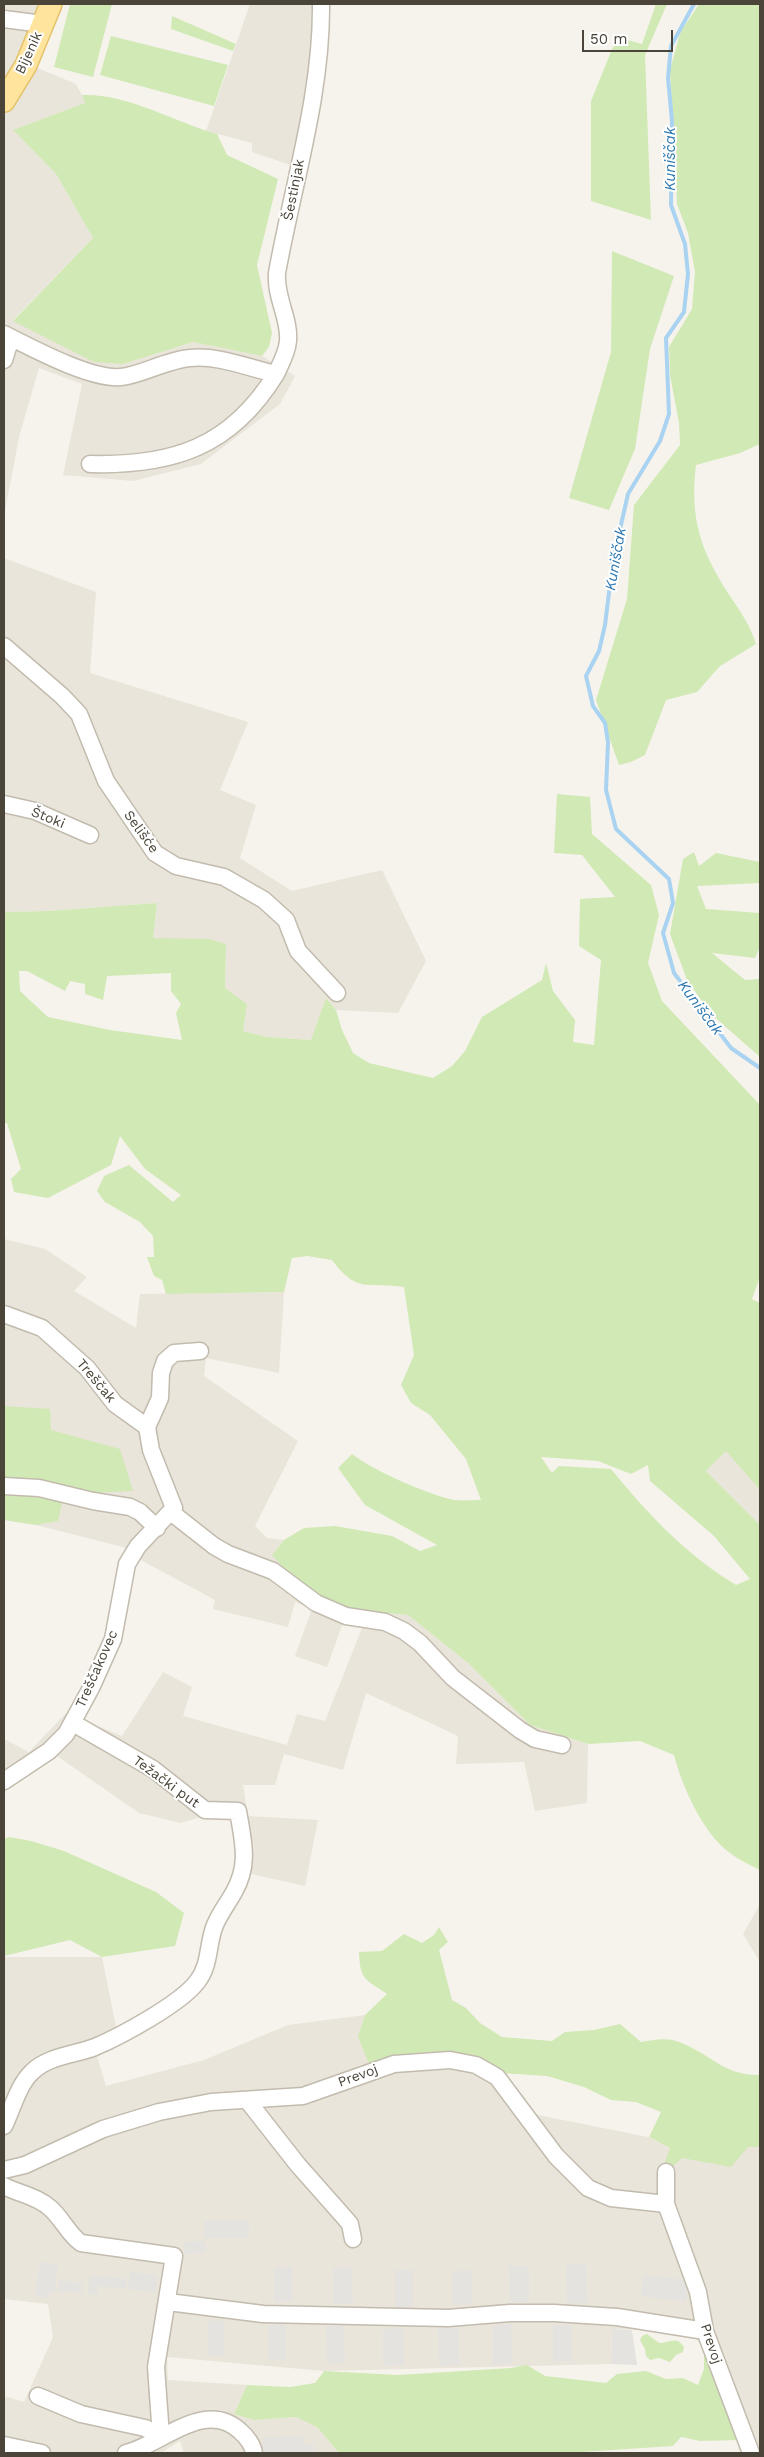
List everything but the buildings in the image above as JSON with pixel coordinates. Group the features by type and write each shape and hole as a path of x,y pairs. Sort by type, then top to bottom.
{"main road":[{"name":"Bijenik","path":"4,101 26,65 51,4"}],"street":[{"name":"Šestinjak","path":"90,464 146,463 178,455 207,442 232,427 248,413 261,398 276,374 288,342 288,331 278,294 277,273 310,110 320,29 321,4"},
{"path":"4,19 43,24"},
{"path":"4,360 7,336 93,375 121,377 164,363 191,358 215,359 276,374"},
{"name":"Selišće","path":"4,646 62,696 79,714 106,781 155,853 176,866 224,877 264,900 286,920 298,951 337,993"},
{"name":"Štoki","path":"4,804 35,811 90,835"},
{"name":"Treščak","path":"4,1314 34,1324 47,1332 87,1368 115,1404 147,1427"},
{"path":"200,1351 174,1353 165,1361 161,1373 160,1398 147,1427 153,1456 174,1504 172,1512 214,1546 228,1554 273,1571 316,1604 346,1616 385,1622 404,1631 420,1643 453,1678 520,1730 535,1738 562,1745"},
{"path":"4,1486 39,1488 93,1501 130,1507 140,1512 157,1528"},
{"name":"Treščakovec","path":"4,1781 58,1744 73,1723 113,1640 126,1564 138,1546 172,1512"},
{"name":"Težački put","path":"4,2126 26,2080 35,2070 55,2060 96,2046 122,2033 176,2000 198,1981 206,1966 214,1926 243,1872 245,1853 238,1811 205,1810 153,1769 73,1723"},
{"name":"Prevoj","path":"4,2170 25,2165 103,2129 134,2119 193,2105 303,2096 394,2064 430,2060 464,2062 476,2065 497,2077 556,2156 588,2188 611,2198 666,2204"},
{"path":"247,2100 298,2165 350,2224 353,2239"},
{"name":"Prevoj","path":"666,2172 666,2204 697,2288 705,2331 751,2453"},
{"path":"4,2186 34,2198 52,2208 74,2238 81,2243 174,2256 156,2367 161,2436"},
{"path":"168,2302 263,2314 448,2318 554,2312 617,2318 705,2331"},
{"path":"38,2396 81,2414 144,2428 161,2436"},
{"path":"126,2453 161,2436 203,2421 218,2419 233,2425 240,2431 250,2443 254,2453"},
{"path":"4,2445 42,2453"}],"shaded area":[{"path":"4,4 45,4 21,61 76,84 86,103 13,130 56,174 93,238 13,320 123,364 193,342 262,356 295,376 280,404 201,464 133,481 63,475 82,384 39,368 19,437 4,516"},
{"path":"250,4 324,4 302,169 252,152 252,143 206,131"},
{"path":"4,558 96,592 90,673 248,722 220,790 256,805 240,858 292,891 382,870 426,961 398,1013 336,1010 326,998 312,1040 267,1037 242,1031 247,1004 225,988 226,944 153,938 157,903 48,911 4,912"},
{"path":"4,1239 45,1249 87,1277 74,1291 136,1328 140,1294 284,1292 279,1373 206,1358 204,1376 298,1441 255,1526 267,1538 284,1540 272,1555 352,1610 408,1615 468,1663 530,1725 588,1744 587,1803 535,1811 524,1762 456,1764 458,1736 366,1693 343,1770 284,1754 275,1785 243,1785 248,1816 318,1820 305,1886 238,1871 232,1817 203,1816 181,1823 139,1813 57,1756 9,1787 4,1793 4,1739 29,1752 66,1713 122,1736 163,1672 192,1687 183,1716 287,1745 297,1714 325,1721 362,1628 343,1623 327,1667 295,1656 312,1609 295,1602 288,1627 213,1609 215,1600 141,1560 123,1547 36,1525 4,1520"},
{"path":"726,1450 760,1490 760,1525 706,1471"},
{"path":"760,1904 760,1962 743,1934"},
{"path":"4,1957 102,1957 119,2042 97,2056 106,2086 204,2060 288,2025 365,2015 370,2066 471,2058 533,2114 648,2137 670,2148 760,2147 760,2453 744,2453 704,2347 695,2337 655,2330 612,2329 611,2364 324,2371 167,2357 168,2380 247,2385 234,2414 254,2420 296,2417 317,2427 339,2453 184,2453 180,2441 161,2453 4,2453 4,2396 24,2402 53,2337 48,2304 4,2299"},
{"path":"249,2220 249,2238 204,2238 204,2221"},
{"path":"205,2241 206,2253 184,2254 184,2242"},
{"path":"40,2262 58,2264 55,2293 50,2292 49,2298 35,2296"},
{"path":"586,2264 587,2303 567,2303 566,2265"},
{"path":"509,2266 529,2266 529,2302 510,2302"},
{"path":"274,2267 292,2267 293,2301 274,2302"},
{"path":"333,2267 352,2267 353,2304 334,2304"},
{"path":"395,2270 413,2270 413,2307 395,2307"},
{"path":"471,2270 473,2304 453,2305 452,2271"},
{"path":"130,2272 158,2275 156,2292 128,2289"},
{"path":"90,2275 127,2279 126,2289 98,2286 97,2295 88,2294"},
{"path":"643,2275 688,2280 686,2302 641,2296"},
{"path":"59,2280 83,2283 82,2293 58,2291"},
{"path":"208,2321 224,2321 224,2356 207,2356"},
{"path":"286,2324 286,2360 269,2360 268,2325"},
{"path":"511,2324 512,2364 493,2365 493,2325"},
{"path":"344,2325 345,2362 327,2363 326,2326"},
{"path":"553,2325 572,2325 572,2361 553,2361"},
{"path":"403,2328 404,2365 383,2366 383,2329"},
{"path":"438,2328 458,2328 459,2365 439,2366"},
{"path":"612,2329 632,2330 637,2365 611,2364"},
{"path":"303,2436 304,2445 314,2444 314,2453 263,2453 262,2438"}],"green space":[{"path":"70,4 112,4 93,77 54,67"},
{"path":"656,4 667,4 645,55 651,220 591,201 591,101 617,37 642,44"},
{"path":"699,4 760,4 760,444 740,453 696,465 694,494 697,521 709,560 743,616 756,644 720,666 697,692 666,700 645,755 631,762 619,765 596,700 627,599 634,505 680,445 679,423 670,375 669,347 692,309 695,272 688,233 677,204 670,70 680,33"},
{"path":"172,16 236,44 233,51 171,29"},
{"path":"111,36 228,65 214,106 100,75"},
{"path":"82,95 99,96 133,103 217,134 227,155 278,179 257,265 272,333 269,347 262,356 193,342 123,364 94,362 13,321 93,238 56,174 13,130 85,103"},
{"path":"612,251 674,276 650,349 635,449 609,510 569,498 611,352"},
{"path":"557,794 590,797 592,834 651,885 659,915 648,963 662,1001 760,1105 760,1277 752,1299 760,1303 760,1490 726,1451 706,1471 760,1525 760,1870 730,1853 711,1834 688,1795 674,1755 640,1741 588,1744 530,1725 468,1663 408,1615 352,1610 306,1592 272,1555 284,1540 304,1528 335,1526 392,1536 420,1551 437,1545 365,1505 338,1468 352,1454 386,1474 430,1493 454,1500 481,1500 466,1459 430,1415 411,1403 401,1385 414,1355 404,1287 356,1282 341,1271 332,1260 307,1256 292,1258 284,1292 166,1294 162,1280 154,1276 147,1257 154,1257 153,1236 140,1222 105,1202 97,1191 104,1176 129,1165 173,1202 181,1195 145,1169 120,1136 111,1165 48,1198 14,1192 11,1179 21,1169 7,1123 4,1123 4,912 48,911 157,903 153,938 209,939 226,944 225,988 247,1004 243,1031 267,1037 311,1040 326,998 336,1010 342,1030 353,1053 369,1063 433,1078 452,1066 465,1051 482,1017 542,980 546,963 553,991 575,1020 573,1042 594,1045 601,960 579,946 580,899 615,897 582,855 554,853","holes":["19,971 27,971 65,991 70,981 85,984 85,994 103,1000 107,976 171,973 171,991 181,1004 176,1013 182,1040 110,1030 48,1017 20,991","541,1457 598,1461 631,1474 648,1465 650,1481 714,1536 750,1579 736,1585 700,1560 654,1518 611,1469 559,1466 552,1473"]},
{"path":"694,852 699,866 716,853 760,862 760,883 697,886 706,909 760,913 760,947 755,958 712,953 745,980 760,979 760,1057 711,1014 687,980 670,934 683,859"},
{"path":"4,1406 50,1409 51,1430 120,1449 133,1491 64,1494 58,1521 36,1525 4,1520"},
{"path":"9,1837 31,1841 64,1851 156,1892 184,1913 175,1946 102,1957 70,1940 4,1956 4,1839"},
{"path":"439,1927 448,1942 439,1950 452,2000 466,2008 480,2023 502,2037 552,2041 565,2032 594,2030 620,2024 641,2042 660,2039 674,2040 727,2068 737,2072 760,2075 760,2147 748,2147 731,2167 682,2158 670,2169 664,2165 670,2148 649,2137 661,2112 636,2102 611,2100 584,2087 547,2076 500,2073 471,2058 370,2066 358,2037 365,2015 387,1994 369,1982 362,1974 359,1952 382,1951 404,1934 422,1943 434,1935"},
{"path":"647,2334 659,2343 673,2340 679,2341 684,2347 683,2352 676,2355 670,2362 659,2358 650,2360 646,2356 645,2349 640,2340 642,2336"},
{"path":"704,2347 739,2440 700,2441 681,2437 673,2446 566,2453 339,2453 317,2427 296,2417 254,2420 234,2414 247,2385 290,2387 315,2383 324,2371 398,2375 511,2368 527,2365 545,2376 606,2383 617,2374 646,2371 666,2379 683,2378 698,2385 704,2369"}],"waterway":[{"name":"Kuniščak","path":"694,4 671,46 668,78 672,121 671,205 685,244 688,274 684,312 666,338 669,414 660,441 628,494 613,560 605,625 599,651 586,676 593,706 605,723 608,742 606,790 616,829 669,879 673,903 663,933 674,973 731,1048 760,1068"}]}
